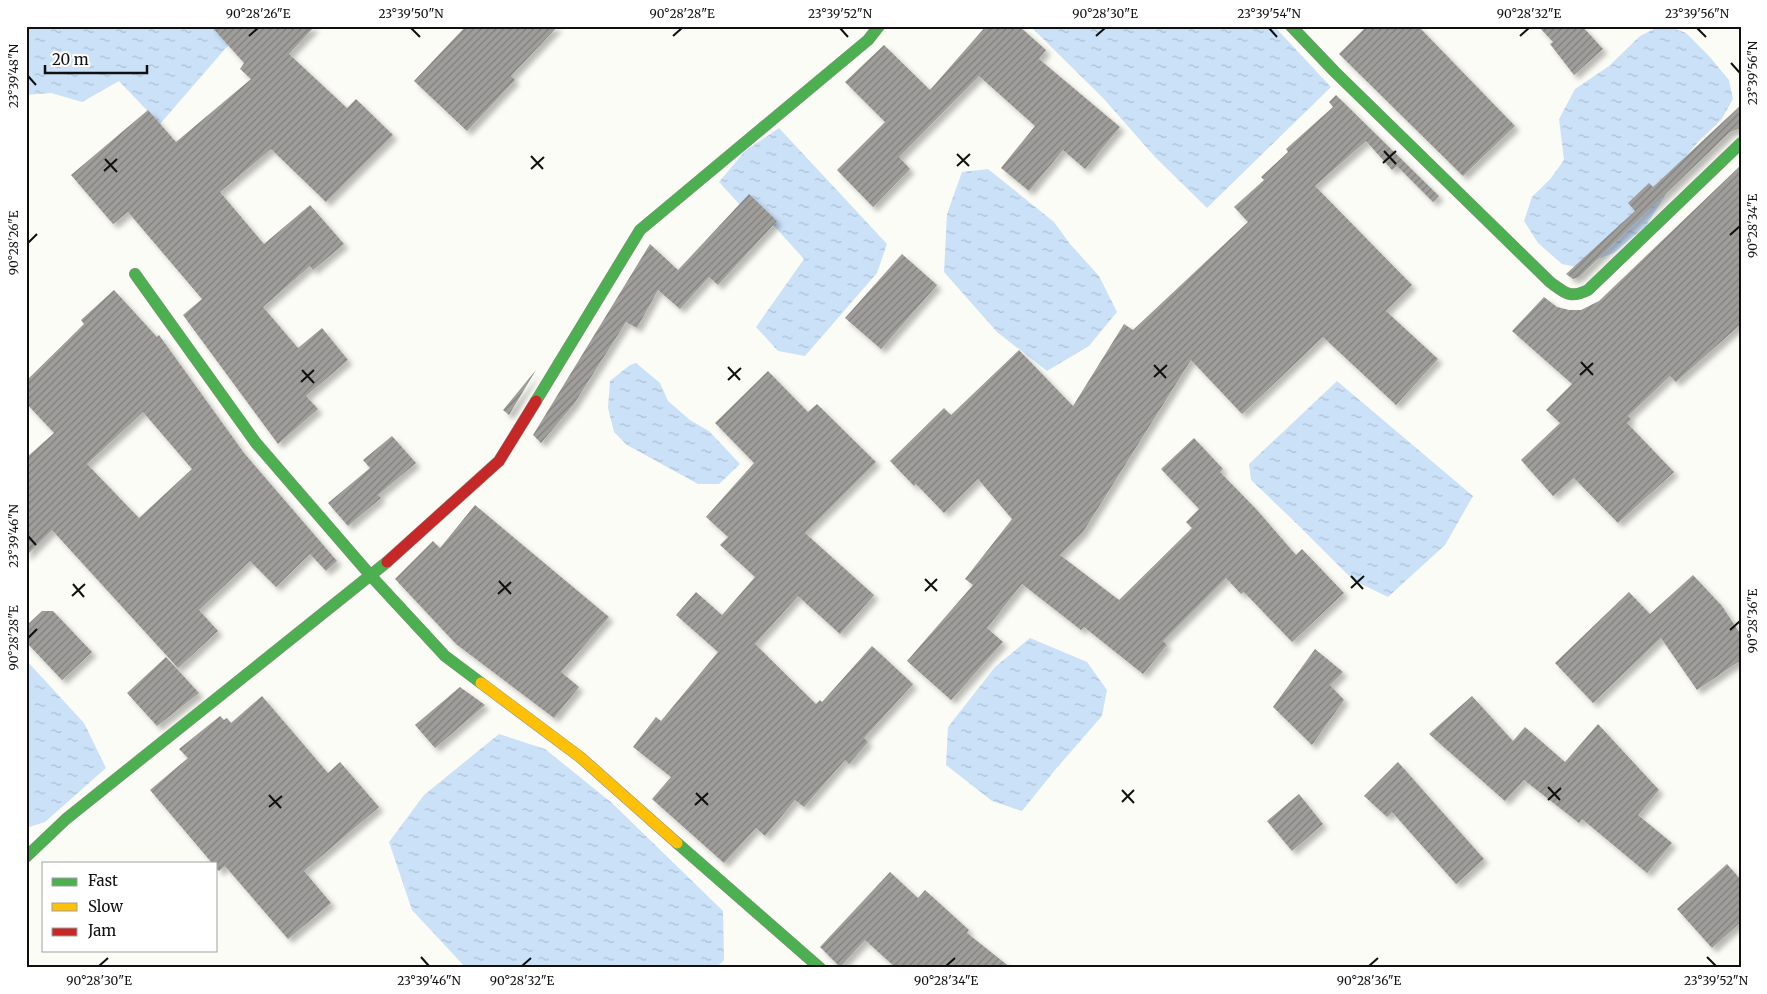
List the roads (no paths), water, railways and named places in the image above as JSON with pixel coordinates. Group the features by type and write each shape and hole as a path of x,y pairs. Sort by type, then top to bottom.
{"street":[{"path":"26,857 66,819 371,576 498,461 640,230 868,40 879,26"},
{"path":"1291,26 1335,72 1550,282 1568,296 1578,296 1588,290 1741,143"},
{"path":"135,274 256,443 371,576 445,656 580,757 820,968"}],"water":[{"path":"26,26 248,26 225,49 160,124 119,81 82,102 51,93 26,95"},
{"path":"1030,26 1274,26 1331,87 1207,208 1155,157 1103,98"},
{"path":"1660,26 1667,26 1686,33 1709,56 1729,80 1733,99 1721,120 1699,141 1676,168 1666,194 1646,226 1614,253 1576,267 1562,264 1538,243 1524,221 1532,197 1551,178 1564,160 1559,119 1575,89 1609,66 1640,36"},
{"path":"779,128 887,244 877,273 805,356 778,351 756,327 804,259 774,226 750,216 719,182 745,151"},
{"path":"988,169 1054,222 1070,244 1099,276 1117,312 1089,346 1047,371 997,332 944,272 947,214 962,172"},
{"path":"636,363 660,383 668,401 690,420 709,431 740,464 719,484 698,484 627,445 614,432 608,408 610,381 630,365"},
{"path":"1337,381 1473,496 1445,545 1388,597 1353,580 1251,480 1249,464"},
{"path":"1030,638 1087,662 1107,690 1102,716 1022,811 992,801 946,765 948,727 995,667"},
{"path":"26,660 84,723 106,768 45,822 26,828"},
{"path":"499,734 545,749 612,803 723,911 724,960 716,968 466,968 412,910 389,842 424,795"}]}
